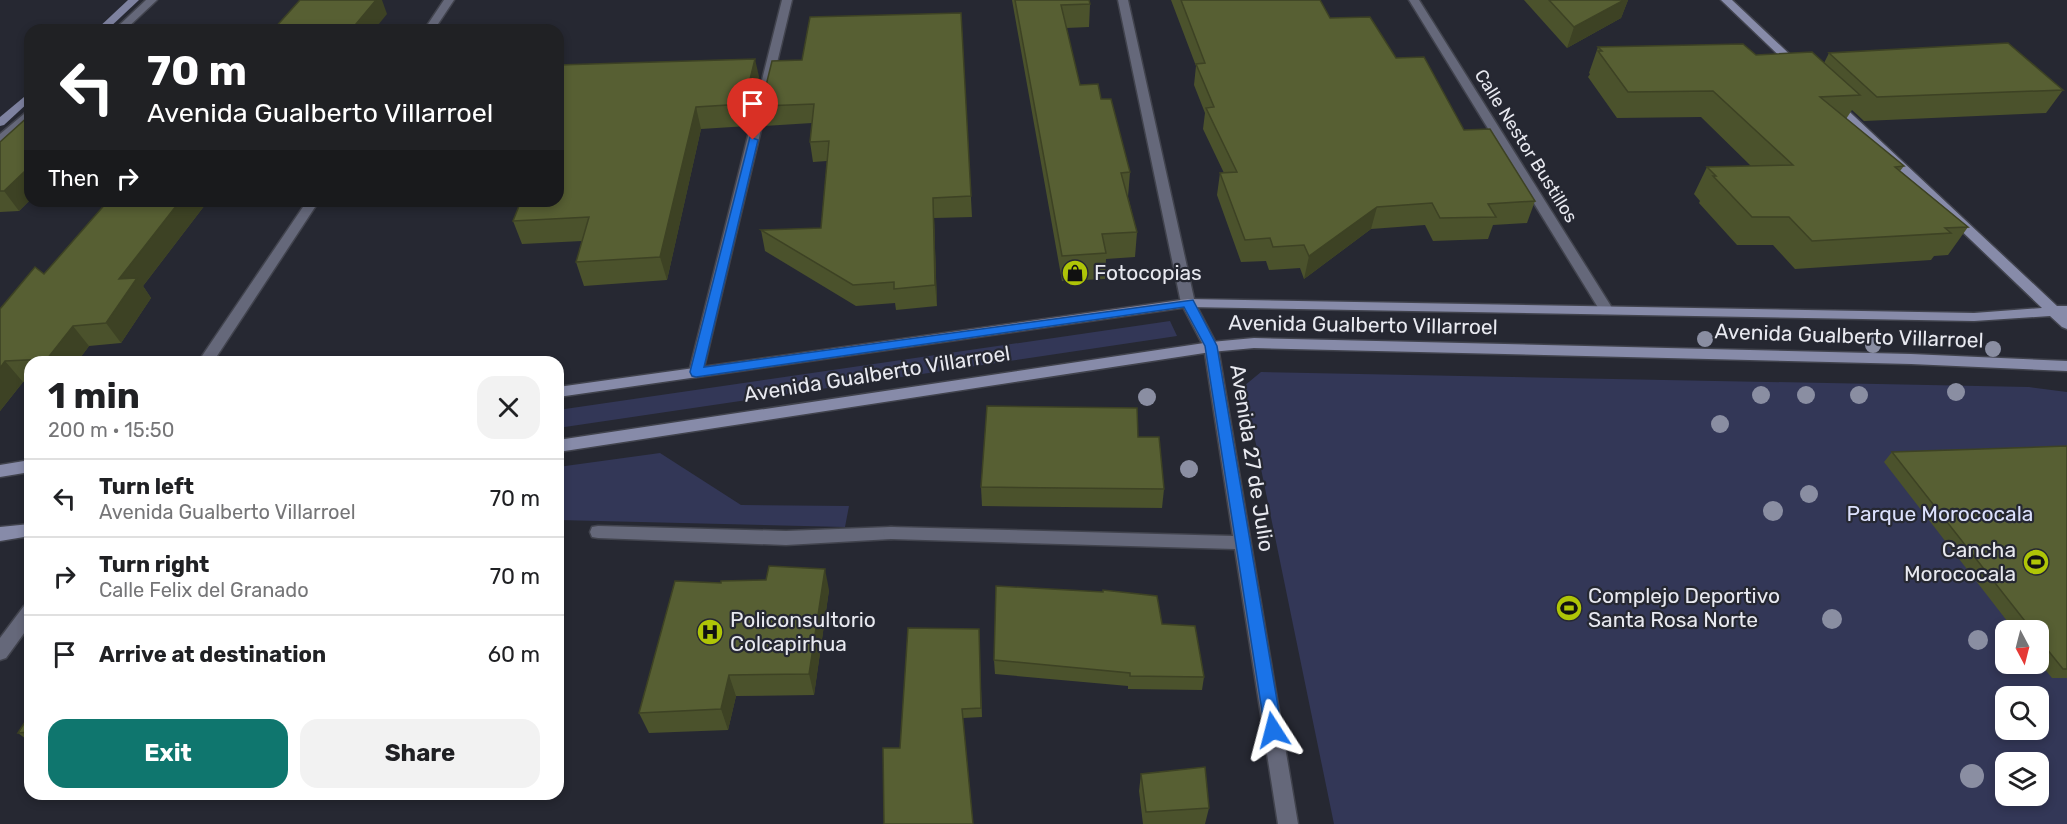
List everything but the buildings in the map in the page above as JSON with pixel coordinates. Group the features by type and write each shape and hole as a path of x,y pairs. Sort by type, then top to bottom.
{"main road":[{"path":"1726,0 1804,74"},
{"path":"1830,99 2060,311 2067,324"},
{"name":"Avenida Gualberto Villarroel","path":"564,391 1188,303 1974,317 2060,311"},
{"name":"Avenida Gualberto Villarroel","path":"564,445 1211,346 1254,343 1911,359 2067,366"},
{"path":"0,471 24,467"},
{"path":"0,534 24,531"}],"street":[{"path":"126,24 152,0"},
{"path":"433,24 449,0"},
{"path":"696,372 788,0"},
{"name":"Avenida 27 de Julio","path":"1123,0 1188,303 1211,346 1288,824"},
{"name":"Calle Nestor Bustillos","path":"1414,0 1607,311"},
{"path":"0,140 24,118"},
{"path":"209,356 309,207"},
{"path":"598,532 786,538 891,533 1243,543"},
{"path":"0,652 24,619"}],"green space":[{"path":"1170,321 1177,336 564,427 564,409"},
{"name":"Complejo Deportivo Santa Rosa Norte","path":"1261,372 2029,387 2067,392 2067,824 1334,824 1244,386"},
{"path":"660,453 741,505 849,506 845,527 564,520 564,466"}],"waterway":[{"path":"108,24 134,0"},
{"path":"0,123 24,101"}],"place":[{"name":"Fotocopias","path":"1075,273"},
{"name":"Cancha Morococala","path":"2036,562"},
{"name":"Complejo Deportivo Santa Rosa Norte","path":"1569,608"},
{"name":"Policonsultorio Colcapirhua","path":"710,632"}],"route":[{"path":"753,140 696,372 1188,303 1211,346 1273,730"}],"park label":[{"name":"Parque Morococala","path":"1940,514"}]}
